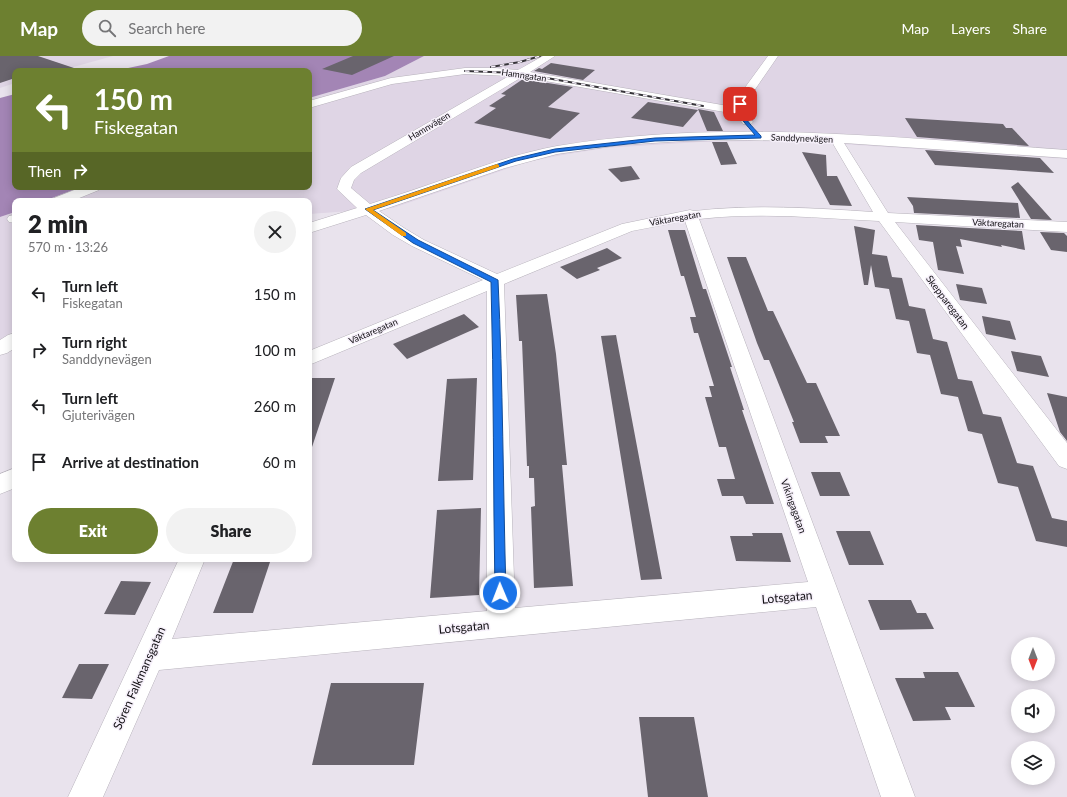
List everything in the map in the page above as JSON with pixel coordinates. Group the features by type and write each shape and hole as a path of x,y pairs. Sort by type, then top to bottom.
{"street":[{"name":"Hamnvägen","path":"368,209 344,189 344,183 348,176 383,153 550,56"},
{"path":"759,137 742,117 740,104 773,56"},
{"name":"Hamngatan","path":"312,104 391,81 465,71 495,71 519,73 703,106 740,111"},
{"name":"Sanddynevägen","path":"312,227 514,160 555,151 655,139 759,137 1067,163"},
{"name":"Sanddynevägen","path":"697,150 839,144 1067,154"},
{"name":"Skepparegatan","path":"839,144 883,216 1067,460"},
{"path":"66,198 86,190"},
{"path":"368,209 416,242 495,280 498,374 501,623"},
{"name":"Väktaregatan","path":"312,357 495,280 627,227 659,219 690,214 745,210 883,216 1067,227"},
{"name":"Vikingagatan","path":"690,214 898,797"},
{"path":"0,349 12,341"},
{"path":"0,484 12,479"},
{"name":"Sören Falkmansgatan","path":"85,797 150,656 191,562"},
{"name":"Lotsgatan","path":"150,656 825,593"}],"shaded area":[{"path":"0,56 113,56 70,68 12,68 12,84 0,88"},
{"path":"169,56 424,56 385,76 312,97 312,68 128,68 147,64"},
{"path":"424,56 1067,56 1067,159 811,142 700,142 605,148 527,162 393,208 312,214 312,198 52,198 73,190 312,190 312,97 385,76"},
{"path":"12,95 12,190 73,190 52,198 12,198 12,213 0,217 0,98"},
{"path":"12,213 12,332 0,340 0,217"}],"building":[{"path":"0,56 38,56 74,68 12,68 12,79 0,83"},
{"path":"353,56 394,56 352,75 322,69"},
{"path":"551,63 595,70 583,80 534,71 539,68 542,69"},
{"path":"523,79 573,87 548,107 580,113 550,139 474,123 496,108 489,106 506,95 501,94"},
{"path":"648,102 698,110 683,127 631,118"},
{"path":"698,109 714,112 723,131 707,131"},
{"path":"905,118 1003,124 1006,128 1012,128 1029,146 917,137"},
{"path":"712,142 727,142 737,164 721,165"},
{"path":"925,150 1040,158 1054,173 935,165"},
{"path":"802,152 826,155 827,176 837,176 852,206 830,205"},
{"path":"631,166 640,179 621,182 608,169"},
{"path":"1018,182 1052,220 1031,219 1011,187"},
{"path":"907,197 1018,203 1020,218 914,213 913,206"},
{"path":"916,225 1022,231 1025,250 960,239 962,247 956,246 964,274 938,270 933,242 919,240"},
{"path":"854,226 875,230 872,254 887,256 892,277 902,278 909,306 925,309 933,339 947,342 958,379 972,381 983,414 1001,417 1017,463 1033,466 1052,518 1067,521 1067,547 1036,541 1018,487 998,483 982,434 968,431 958,397 941,394 930,355 917,353 909,321 896,319 889,289 875,287 871,265 868,285 864,285"},
{"path":"668,230 685,230 703,289 706,289 732,367 730,367 744,410 742,410 774,504 746,504 743,496 722,496 717,479 735,479 726,447 719,447 705,397 712,397 709,386 714,386 698,333 694,333 690,317 696,317 684,276 681,276"},
{"path":"1040,232 1064,233 1067,236 1067,252 1051,250"},
{"path":"607,248 622,258 597,268 600,270 577,279 560,267"},
{"path":"727,257 746,257 768,311 773,311 807,383 816,383 840,436 825,436 828,443 800,443 792,422 794,422 769,360 764,360 757,343"},
{"path":"956,284 982,288 987,304 960,300"},
{"path":"547,294 556,354 567,465 562,465 573,586 534,588 531,507 535,506 534,478 529,478 529,466 527,466 522,341 519,341 516,295"},
{"path":"464,314 479,327 407,359 393,344"},
{"path":"982,316 1010,321 1016,340 986,334"},
{"path":"616,335 662,579 641,580 601,336"},
{"path":"1011,351 1041,356 1049,377 1017,371"},
{"path":"312,378 335,378 312,447"},
{"path":"477,378 473,480 438,481 447,379"},
{"path":"1047,393 1067,397 1067,441 1060,432"},
{"path":"811,472 840,472 850,496 820,496"},
{"path":"481,508 479,595 430,598 437,510"},
{"path":"836,531 870,531 884,565 849,565"},
{"path":"752,533 782,533 791,562 736,561 730,536 753,536"},
{"path":"233,562 270,562 253,613 213,613"},
{"path":"121,581 151,582 135,615 104,614"},
{"path":"868,600 911,600 917,613 926,613 934,629 880,630"},
{"path":"79,664 109,664 92,699 62,698"},
{"path":"923,672 958,672 975,707 945,707 951,720 913,721 895,678 925,678"},
{"path":"331,683 424,683 414,765 312,765"},
{"path":"639,717 694,717 708,797 648,797"}],"railway":[{"path":"491,67 520,62 540,56"},
{"path":"465,71 519,73 703,106"}],"slow traffic":[{"path":"404,234 368,209 497,166"}],"route":[{"path":"500,593 498,374 495,280 416,242 376,216 368,209 514,160 555,151 655,139 727,136 759,137 742,117 740,104"}]}
